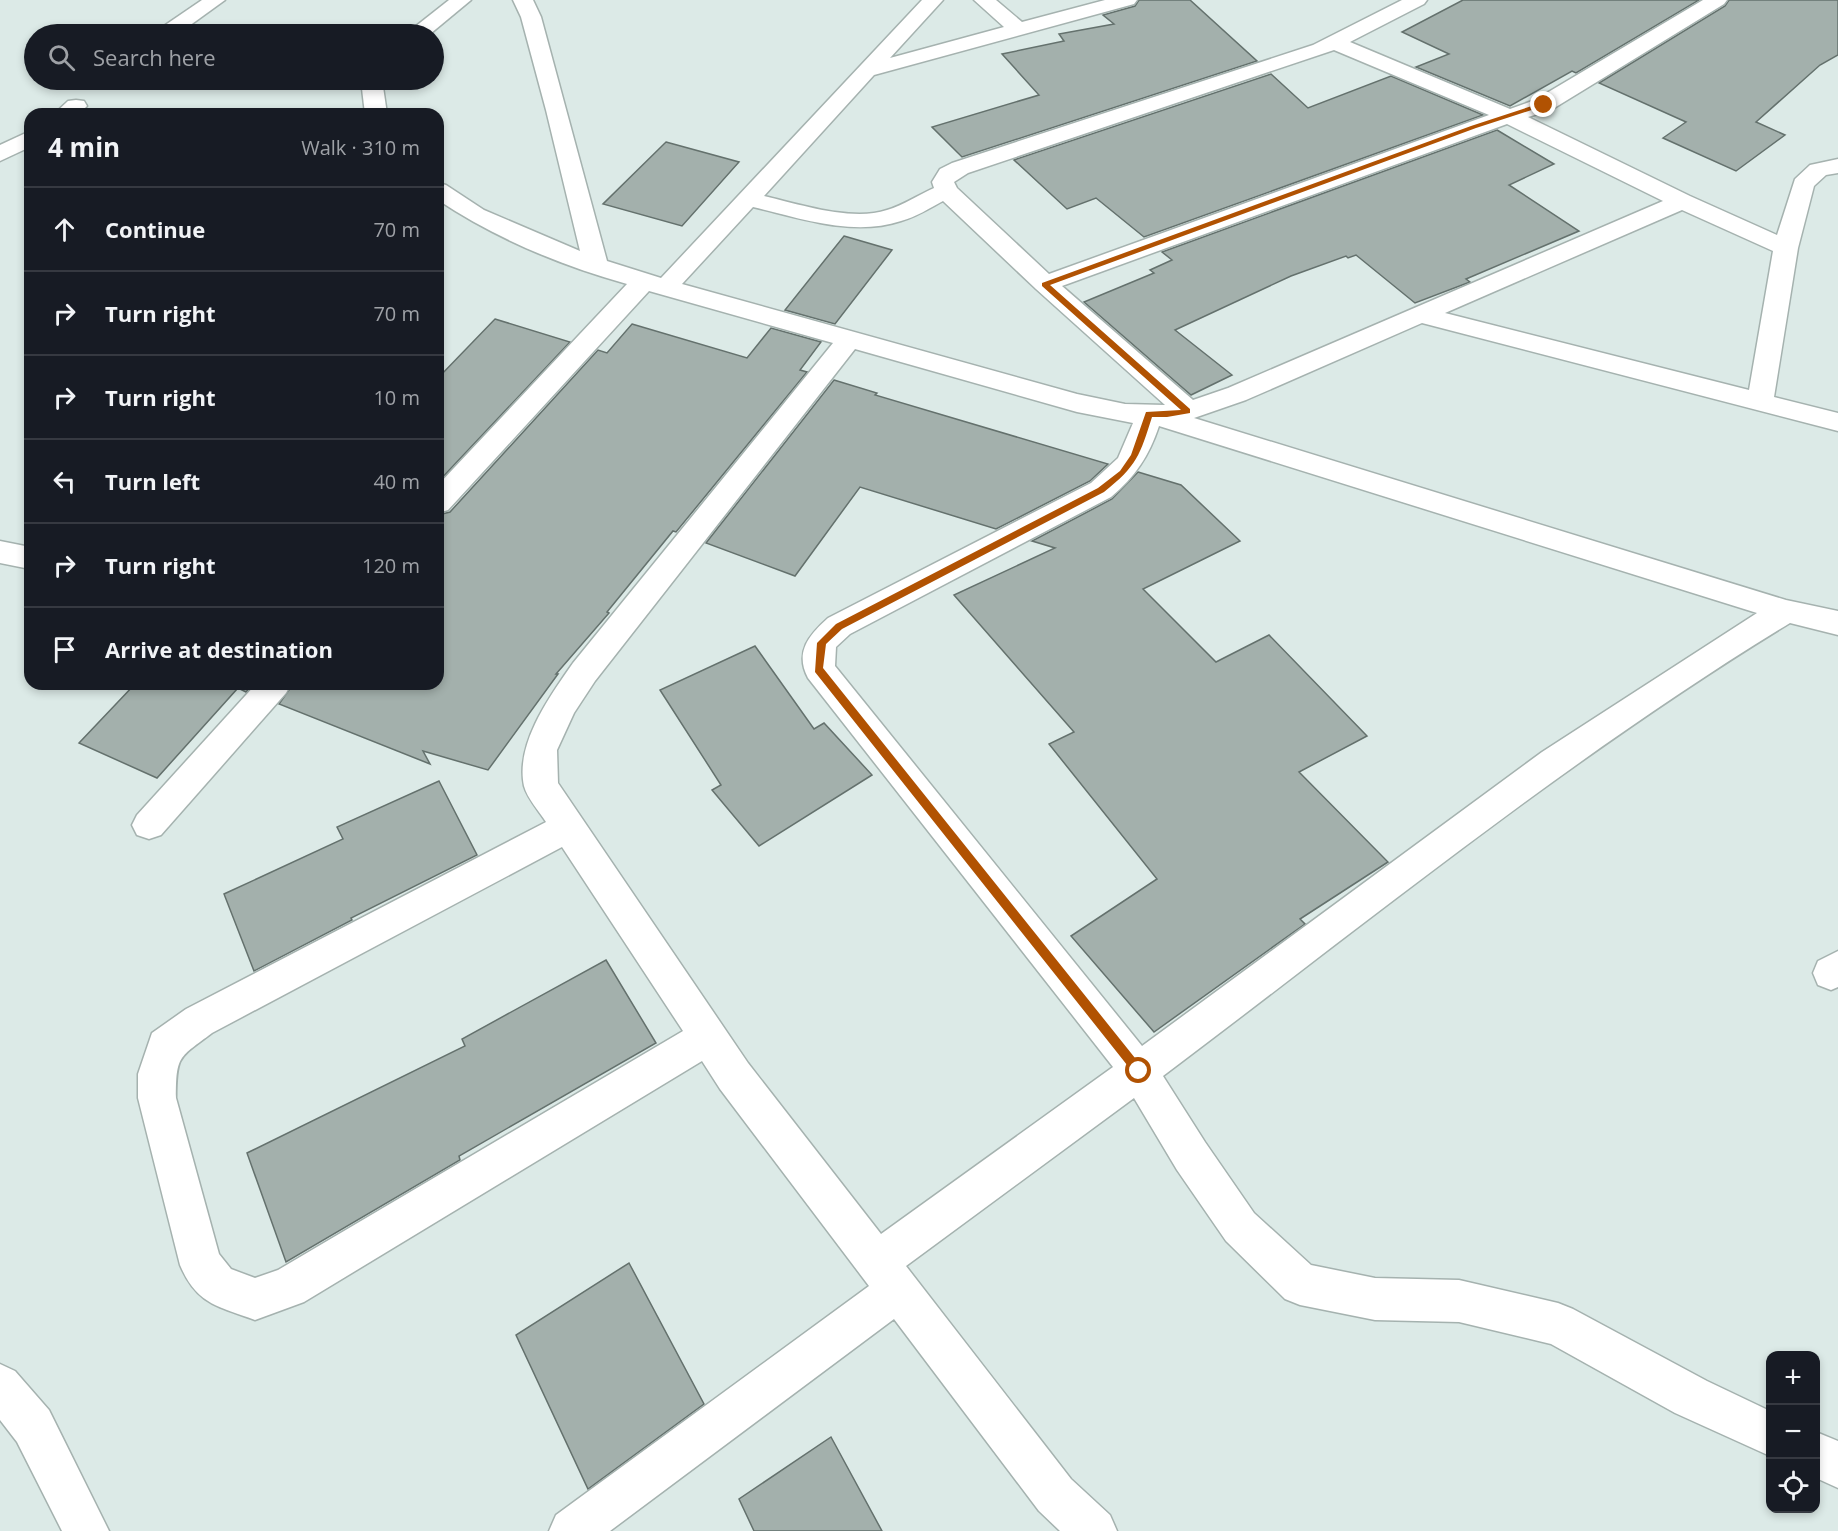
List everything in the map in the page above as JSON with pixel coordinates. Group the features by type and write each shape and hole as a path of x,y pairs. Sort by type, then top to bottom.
{"street":[{"path":"180,24 215,0"},
{"path":"431,24 461,0"},
{"path":"523,0 531,17 557,110 596,266"},
{"path":"444,497 655,284 748,199 933,0"},
{"path":"984,0 1019,30"},
{"path":"867,71 1127,0"},
{"path":"1188,411 1045,284 946,191 943,182 948,174 960,168 1259,71 1333,42 1417,0"},
{"path":"1045,284 1474,127 1544,105 1717,0"},
{"path":"1333,42 1509,116 1682,201 1786,248"},
{"path":"373,90 375,108"},
{"path":"0,154 24,141"},
{"path":"1760,402 1786,248 1803,184 1818,170 1838,166"},
{"path":"748,199 826,217 890,218 946,191"},
{"path":"444,194 476,215 541,245 596,266 1048,396 1113,411 1167,415 1188,411 1237,394 1682,201"},
{"path":"1420,315 1838,422"},
{"path":"849,340 584,672 560,707 541,750 541,786 734,1076 1055,1495 1094,1531"},
{"path":"1149,414 1786,611 1838,624"},
{"path":"1149,414 1135,456 1122,473 1101,490 839,626 821,643 819,669 1139,1071 1191,1156 1240,1227 1300,1284 1375,1299 1459,1301 1558,1324 1691,1397 1766,1432"},
{"path":"0,552 24,557"},
{"path":"572,1531 1139,1071 1554,762 1786,611"},
{"path":"149,825 270,690"},
{"path":"568,826 199,1021 165,1046 157,1074 157,1098 201,1265 218,1285 255,1299 289,1287 708,1037"},
{"path":"0,1386 33,1426 86,1531"},
{"path":"1820,1456 1838,1465"}],"building":[{"path":"1139,0 1190,0 1257,61 962,157 932,127 1039,95 1002,54 1064,41 1059,34 1114,24 1103,15 1135,6"},
{"path":"1463,0 1699,0 1576,73 1572,71 1510,106 1416,67 1449,54 1402,32"},
{"path":"1729,0 1838,0 1838,55 1820,65 1756,122 1785,135 1736,171 1663,138 1686,122 1599,83 1725,6"},
{"path":"1271,74 1308,108 1391,76 1483,115 1144,237 1096,198 1067,209 1014,160"},
{"path":"1497,130 1554,164 1509,185 1579,231 1466,279 1470,282 1415,303 1356,255 1348,258 1346,256 1291,276 1175,330 1232,375 1191,395 1084,302 1154,273 1150,270 1172,260 1162,252"},
{"path":"666,142 739,162 682,226 603,204"},
{"path":"844,236 892,250 835,324 785,310"},
{"path":"495,319 570,342 444,476 444,372"},
{"path":"632,324 747,358 771,328 821,342 800,370 807,372 556,674 558,674 488,770 423,751 430,764 279,704 289,690 444,690 444,514 450,512 598,350 607,353"},
{"path":"834,380 877,393 875,395 1108,464 1090,481 996,529 860,487 795,576 706,543"},
{"path":"1138,472 1181,485 1240,541 1143,589 1216,662 1269,635 1367,736 1299,772 1388,862 1300,919 1305,924 1154,1032 1071,936 1157,879 1049,744 1074,732 954,595 1055,548 1032,541 1112,499"},
{"path":"755,646 814,729 824,723 872,775 759,846 712,790 721,785 660,690"},
{"path":"129,690 236,690 157,778 79,743"},
{"path":"439,781 477,855 351,918 352,920 254,971 224,894 343,839 337,827"},
{"path":"606,960 656,1043 459,1156 460,1160 286,1262 247,1153 465,1046 462,1039"},
{"path":"629,1263 704,1404 588,1489 516,1335"},
{"path":"831,1437 882,1531 754,1531 739,1499"}],"route":[{"path":"1139,1071 819,669 821,643 839,626 1101,490 1122,473 1135,456 1149,414 1167,415 1188,411 1045,284 1474,127 1544,105"}]}
